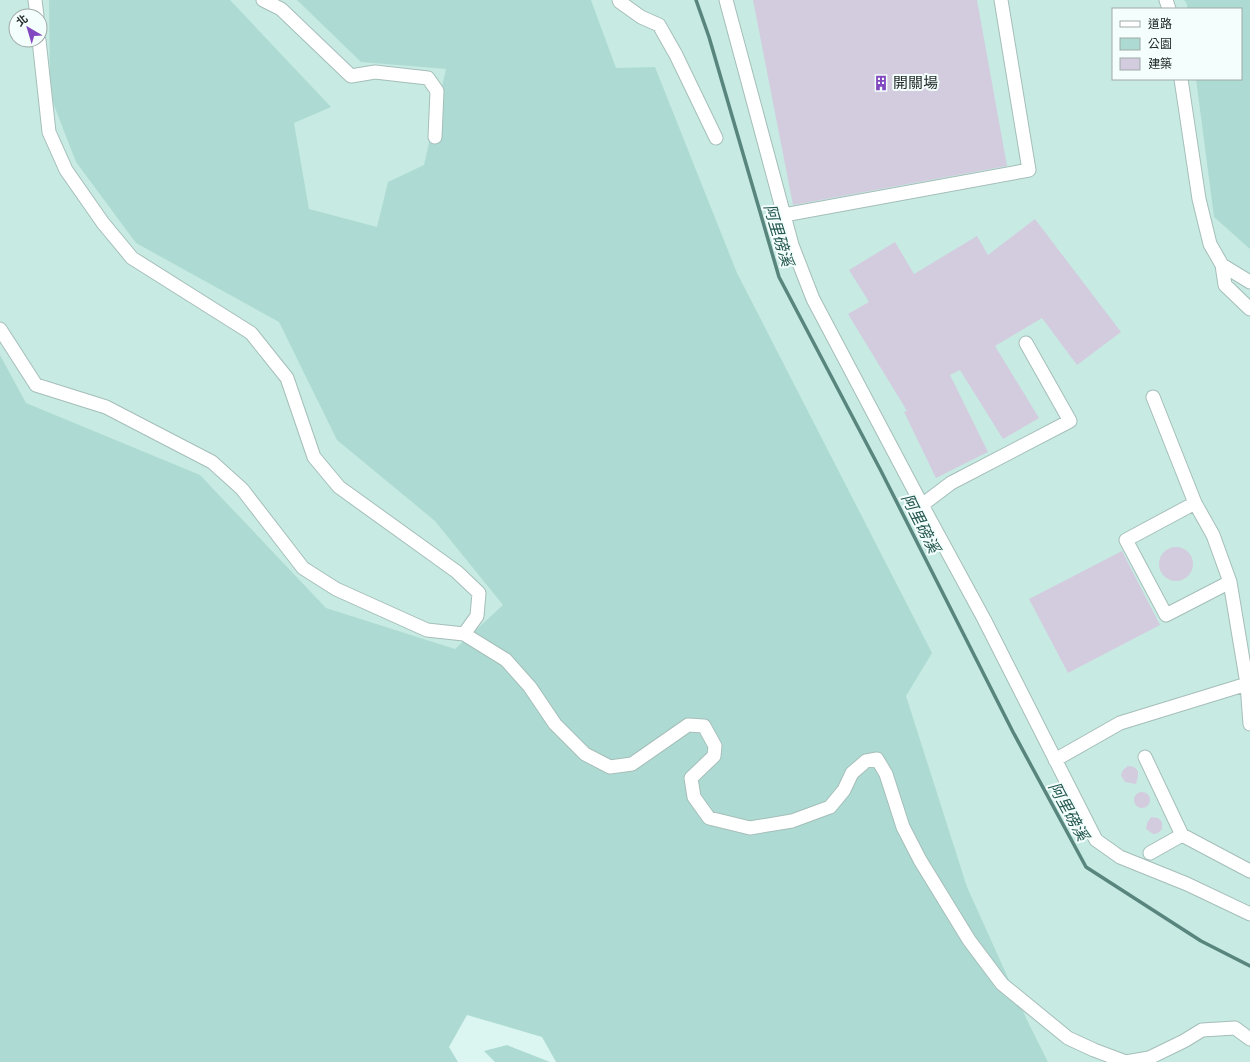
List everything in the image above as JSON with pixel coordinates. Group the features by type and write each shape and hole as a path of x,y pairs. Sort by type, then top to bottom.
{"lane":[{"path":"263,0 281,9 351,76 375,72 428,78 437,91 435,137"},
{"path":"618,0 641,17 659,25 676,54 716,138"},
{"path":"726,0 792,245 814,299 922,505 984,619 1096,840 1120,857 1187,884 1244,911 1250,901"},
{"path":"784,215 1029,170 1001,0"},
{"path":"40,48 49,132 66,170 103,222 132,258 251,333 287,378 314,457 338,487 457,572 479,593 477,616 464,634"},
{"path":"1181,80 1199,200 1210,244 1222,265 1225,285 1250,309"},
{"path":"1222,265 1250,282"},
{"path":"0,329 36,385 106,408 212,462 242,489 304,568 336,590 427,630 464,634 506,660 530,687 555,724 585,754 610,767 632,764 688,725 704,726 714,746 714,756 691,778 694,798 709,818 750,828 792,821 830,807 844,790 852,773 866,761 877,759 886,774 903,827 917,854 969,940 1002,984 1068,1038 1126,1062 1149,1058 1184,1041 1202,1030 1235,1028 1250,1039"},
{"path":"922,505 952,483 1070,421 1026,343"},
{"path":"1153,397 1195,502 1213,535 1230,582 1247,684 1250,724"},
{"path":"1195,502 1126,540 1166,615 1230,582"},
{"path":"1055,760 1120,723 1247,684"},
{"path":"1145,757 1182,835 1250,871"},
{"path":"1150,853 1182,835"}],"shaded area":[{"path":"0,0 1250,0 1250,1062 971,1062 0,490"}],"green space":[{"path":"49,0 230,0 331,107 294,123 309,209 377,227 388,182 424,165 446,69 361,62 297,0 591,0 616,68 655,67 737,273 932,653 906,696 967,887 1027,1020 1048,1062 556,1062 542,1037 467,1015 449,1047 458,1062 0,1062 0,355 26,403 200,475 326,608 455,649 503,605 435,521 337,440 279,322 136,243 76,162 50,95"},
{"path":"1184,0 1250,0 1250,249 1214,217 1196,80 1242,80 1242,8 1187,8 1187,4"},
{"path":"507,1045 550,1062 495,1062 484,1051"}],"building":[{"name":"開關場","path":"753,0 977,0 1007,166 793,205"},
{"path":"1035,219 1121,332 1077,365 1042,318 995,346 1039,418 1003,439 960,370 950,375 988,452 936,478 904,412 907,411 848,314 869,302 849,270 895,242 914,274 977,236 988,255"},
{"path":"1173,547 1179,547 1188,552 1192,558 1192,570 1188,576 1179,581 1173,581 1164,576 1159,567 1159,561 1164,552"},
{"path":"1122,551 1160,625 1068,673 1029,599"},
{"path":"1128,766 1134,767 1138,771 1136,784 1125,782 1121,775 1123,770"},
{"path":"1139,792 1145,792 1150,797 1148,806 1145,808 1139,808 1134,803 1134,797"},
{"path":"1151,817 1158,818 1162,822 1162,829 1158,833 1153,834 1146,829 1147,823"}],"waterway":[{"name":"阿里磅溪","path":"696,0 709,37 779,277 881,471 1013,732 1086,867 1201,941 1250,966"}],"place":[{"name":"開關場","path":"881,83"}]}
